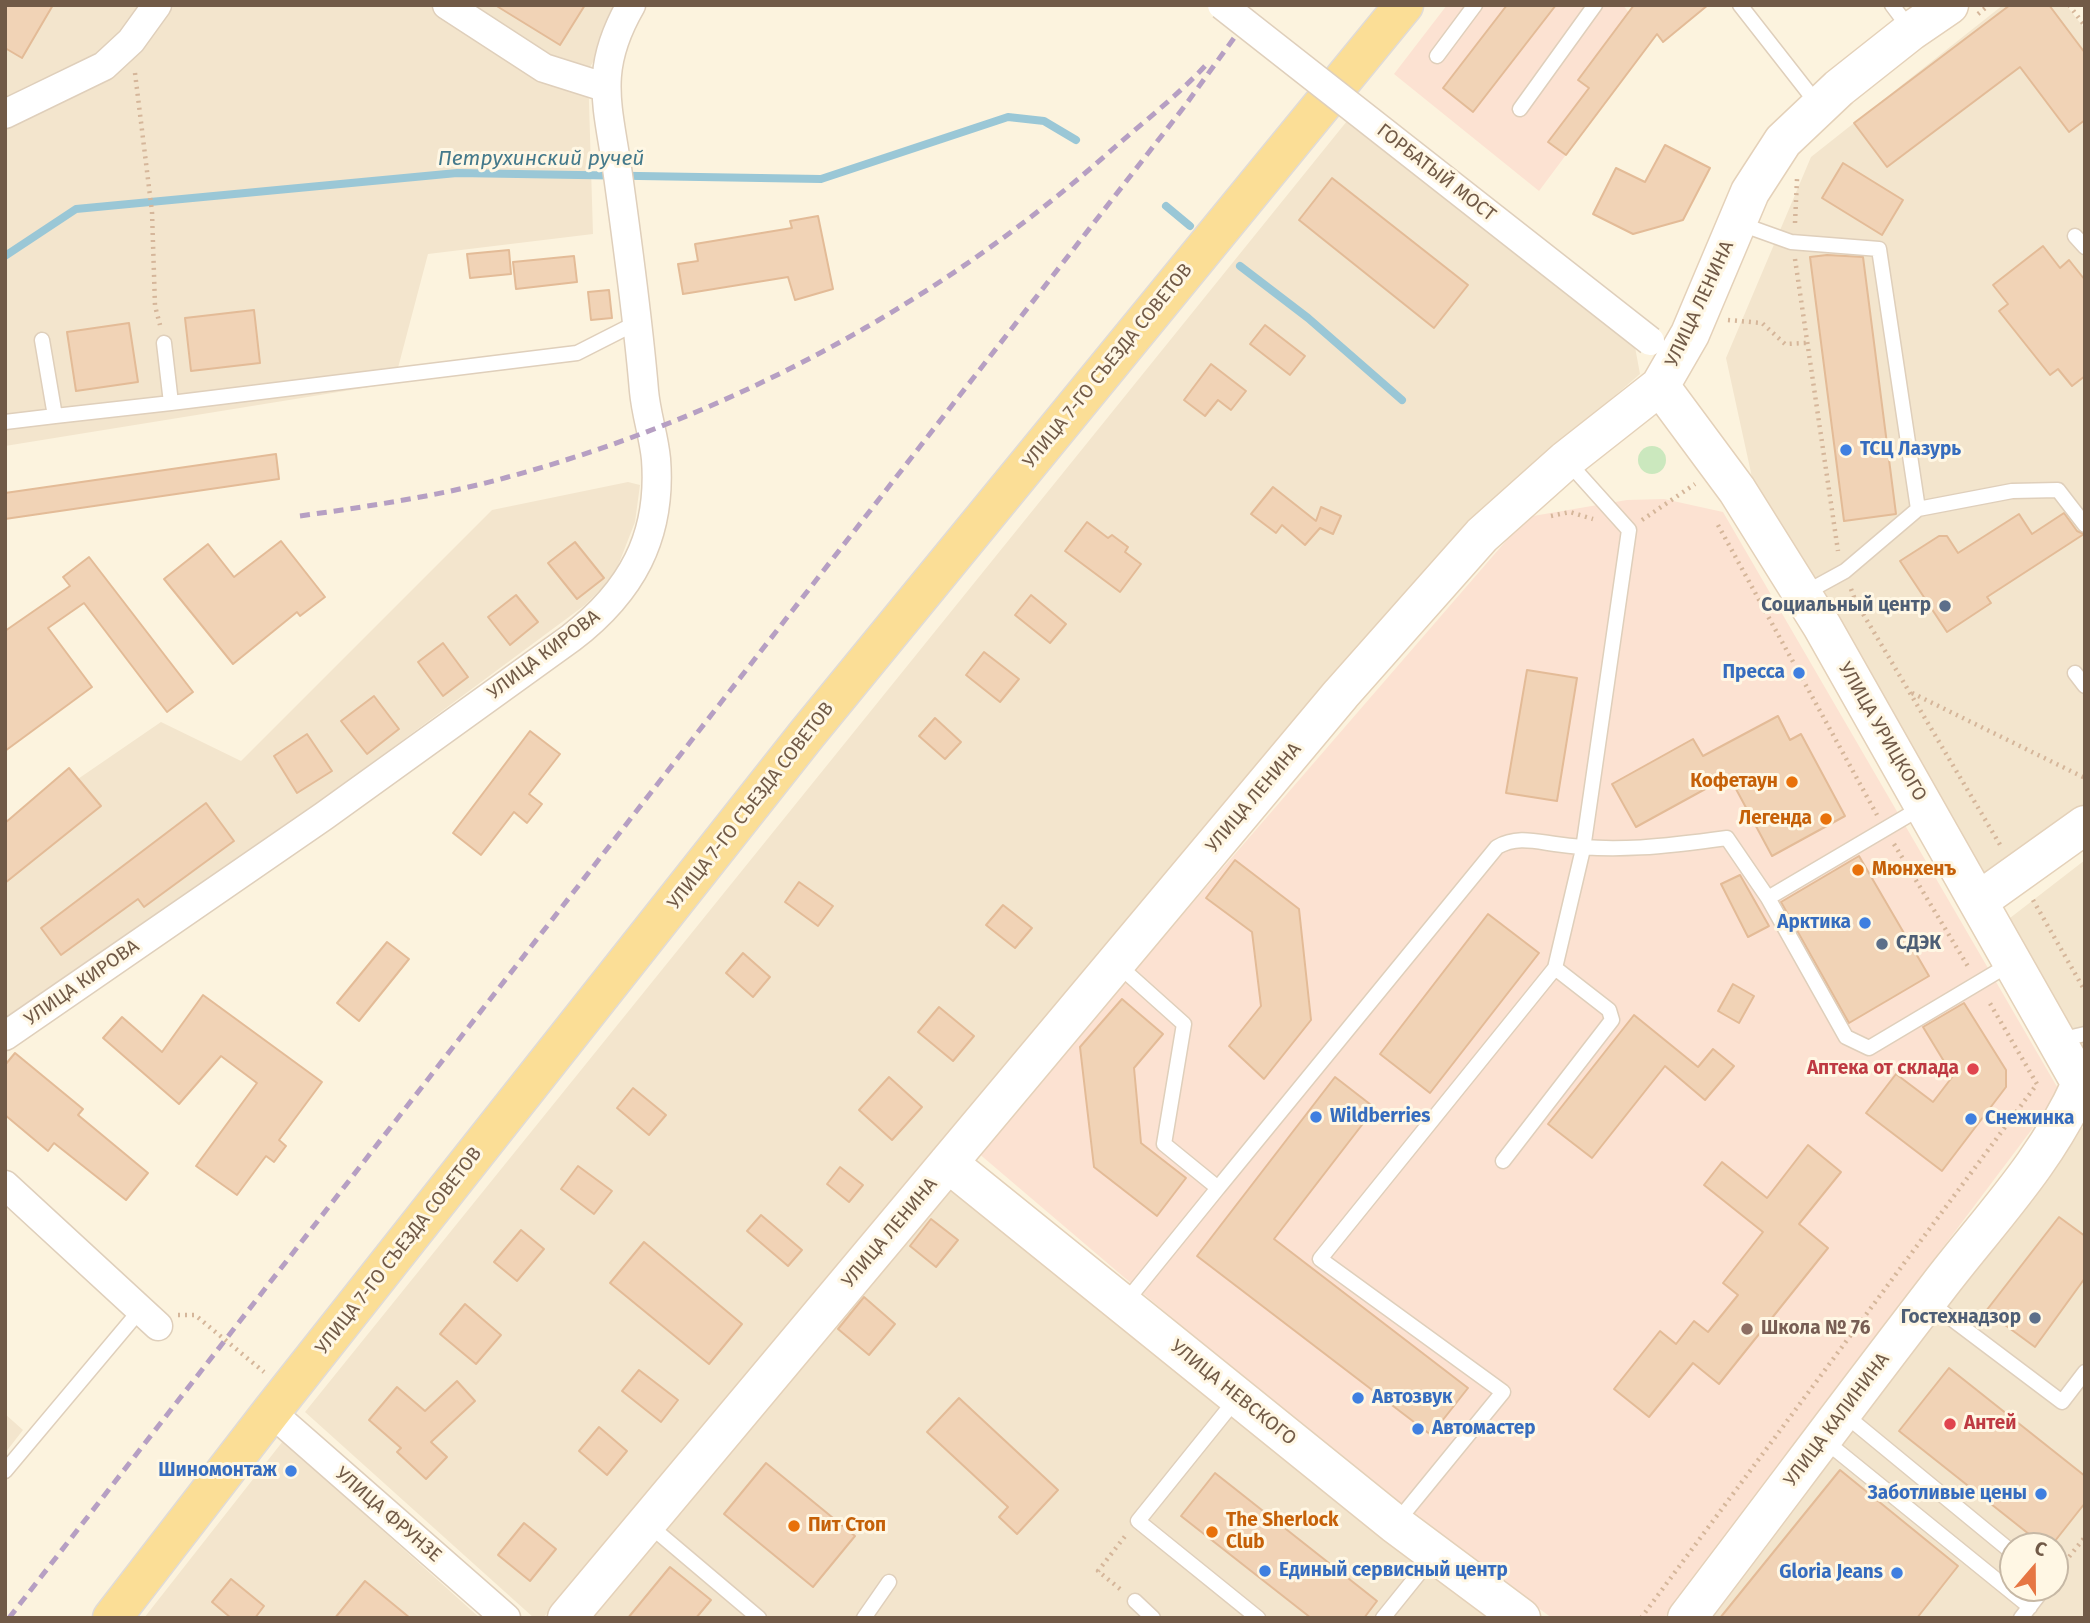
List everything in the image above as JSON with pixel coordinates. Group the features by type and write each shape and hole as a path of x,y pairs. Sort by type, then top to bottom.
{"main road":[{"name":"УЛИЦА 7-ГО СЪЕЗДА СОВЕТОВ","path":"112,1618 272,1396 807,734 1404,5"}],"street":[{"path":"5,114 104,66 131,41 156,5"},
{"path":"447,5 544,68 604,87"},
{"name":"УЛИЦА КИРОВА","path":"5,1036 324,816 571,638 597,618 631,578 650,531 657,482 638,323 604,87 615,33 631,5"},
{"name":"ГОРБАТЫЙ МОСТ","path":"1222,5 1650,341"},
{"name":"УЛИЦА ЛЕНИНА","path":"567,1618 1340,694 1482,535 1566,460 1660,386 1690,334 1750,192 1783,141 1901,18 1958,13"},
{"name":"УЛИЦА УРИЦКОГО","path":"1660,386 1737,490 1802,595 1980,900 2013,962 2071,1037 2083,1087"},
{"path":"1980,900 2085,825"},
{"name":"УЛИЦА КАЛИНИНА","path":"1687,1618 1928,1301 2041,1159 2083,1087"},
{"name":"УЛИЦА НЕВСКОГО","path":"948,1163 1395,1524 1521,1618"},
{"path":"5,1185 150,1317"},
{"name":"УЛИЦА ФРУНЗЕ","path":"272,1396 506,1618"}],"lane":[{"path":"1437,56 1475,5"},
{"path":"1520,109 1595,5"},
{"path":"1740,5 1819,106"},
{"path":"1737,223 1791,242 1880,249 1918,509"},
{"path":"5,422 577,353 638,323"},
{"path":"43,340 55,416"},
{"path":"164,343 171,403"},
{"path":"1395,1524 1503,1392 1320,1259 1555,968 1583,849 1629,530 1566,460"},
{"path":"1802,595 1845,571 1918,509 2012,491 2059,490 2085,525"},
{"path":"2075,673 2085,687"},
{"path":"1768,898 1924,806"},
{"path":"1123,1306 1497,847 1519,839 1583,849 1635,849 1727,838 1768,898 1846,1037 1869,1048 2013,962"},
{"path":"1116,963 1184,1024 1164,1144 1219,1188"},
{"path":"1503,1161 1612,1020 1609,1010 1555,968"},
{"path":"1928,1301 2062,1402 2085,1372"},
{"path":"5,1471 150,1317"},
{"path":"1238,1397 1138,1521 1258,1618"},
{"path":"1833,1426 1999,1543"},
{"path":"1833,1426 2025,1612"},
{"path":"648,1524 759,1618"},
{"path":"1383,1618 1435,1554"},
{"path":"864,1618 890,1582"},
{"path":"1135,1601 1153,1618"}],"path":[{"path":"1958,13 1989,5"},
{"path":"2069,5 2085,26"},
{"path":"131,41 152,212 155,306 164,343"},
{"path":"1797,168 1791,242 1836,547 1856,602 2018,872 2085,991"},
{"path":"1911,692 2085,778"},
{"path":"150,1317 195,1315 272,1396"},
{"path":"1135,1601 1097,1571 1138,1521"},
{"path":"2069,1556 2085,1536"}],"shaded area":[{"path":"5,5 629,5 588,70 593,234 428,254 394,383 5,446"},
{"path":"1447,5 1623,5 1651,41 1539,191 1394,74"},
{"path":"2003,5 2066,5 2085,29 2085,813 1991,886 1753,482 1726,358 1811,157"},
{"path":"1347,121 1635,347 1640,374 1494,500 543,1618 534,1618 305,1412"},
{"path":"628,482 640,485 635,522 614,576 585,605 5,1035 5,829 161,722 241,761 492,510"},
{"path":"1664,499 1723,512 2060,1092 1664,1618 1552,1618 1457,1549 1274,1405 977,1152 1518,527 1533,516 1627,500"},
{"path":"2085,860 2085,1055 2010,918"},
{"path":"2082,1127 2085,1131 2085,1618 1710,1618"},
{"path":"950,1190 1250,1432 1494,1618 590,1618"},
{"path":"5,1414 23,1430 5,1453"},
{"path":"283,1441 480,1618 144,1618"}],"green space":[{"path":"1652,446 1662,450 1666,460 1662,470 1652,474 1642,470 1638,460 1642,450"}],"building":[{"path":"5,5 53,5 22,58 5,48"},
{"path":"495,5 585,5 560,45"},
{"path":"1507,5 1556,5 1473,112 1443,88"},
{"path":"1634,5 1708,5 1663,42 1657,34 1566,155 1548,142 1589,88 1578,80"},
{"path":"2010,5 2049,5 2085,53 2085,120 2069,132 2020,67 1887,167 1854,123"},
{"path":"1665,145 1710,168 1683,220 1633,234 1593,214 1616,168 1645,182"},
{"path":"1843,163 1903,200 1882,235 1822,198"},
{"path":"1332,178 1468,285 1434,328 1299,220"},
{"path":"818,216 833,289 795,300 788,277 683,294 678,264 698,261 695,244 792,228 790,221"},
{"path":"2043,246 2060,268 2069,260 2085,280 2085,376 2072,386 2058,369 2050,375 1999,311 2008,304 1993,285"},
{"path":"509,250 511,274 470,278 467,254"},
{"path":"574,256 577,282 516,289 513,262"},
{"path":"1810,257 1863,257 1896,514 1844,521"},
{"path":"609,290 612,318 591,320 588,292"},
{"path":"254,310 260,363 191,371 185,318"},
{"path":"129,323 138,382 76,391 67,332"},
{"path":"1265,325 1305,356 1290,375 1250,344"},
{"path":"1211,364 1246,391 1231,410 1218,400 1205,416 1184,400"},
{"path":"276,454 279,479 5,519 5,493"},
{"path":"1273,487 1316,521 1321,507 1341,516 1333,534 1320,528 1305,545 1282,525 1276,533 1251,514"},
{"path":"2064,513 2077,531 2084,534 1987,597 1991,603 1947,632 1900,561 1939,536 1947,536 1958,553 2019,514 2032,534"},
{"path":"1087,522 1108,538 1112,535 1128,547 1125,552 1141,564 1120,592 1065,551"},
{"path":"281,541 325,597 300,616 297,612 233,664 164,579 208,544 234,577"},
{"path":"575,542 604,578 577,599 548,563"},
{"path":"89,557 193,692 167,712 84,603 48,628 92,687 5,751 5,631 70,586 63,577"},
{"path":"516,595 538,622 510,645 488,617"},
{"path":"1031,595 1066,624 1050,643 1015,615"},
{"path":"443,643 468,677 443,696 418,662"},
{"path":"984,652 1019,679 1000,702 966,675"},
{"path":"1527,670 1577,678 1557,801 1506,793"},
{"path":"374,696 399,729 367,754 341,721"},
{"path":"1778,716 1790,740 1801,734 1845,816 1772,856 1729,776 1636,827 1612,784 1693,739 1703,756"},
{"path":"935,718 961,742 945,759 919,736"},
{"path":"530,731 560,754 529,794 542,804 527,823 514,812 481,855 453,833"},
{"path":"307,734 332,771 297,793 274,756"},
{"path":"69,768 101,806 5,883 5,823"},
{"path":"206,803 234,841 144,907 138,899 61,955 41,928"},
{"path":"1859,856 1929,976 1849,1023 1781,902"},
{"path":"1235,860 1299,909 1311,1020 1264,1079 1229,1046 1261,1006 1252,932 1206,898"},
{"path":"1740,875 1769,926 1748,937 1721,884"},
{"path":"799,882 833,906 818,926 785,902"},
{"path":"1003,905 1032,928 1015,948 986,925"},
{"path":"1488,914 1539,953 1430,1093 1380,1054"},
{"path":"387,942 409,959 359,1021 337,1003"},
{"path":"743,953 770,977 753,997 726,973"},
{"path":"1733,984 1754,996 1739,1023 1718,1011"},
{"path":"203,995 322,1082 279,1140 286,1146 274,1162 266,1156 237,1195 196,1166 257,1083 221,1056 179,1104 103,1038 122,1017 162,1052"},
{"path":"1122,999 1163,1034 1134,1068 1141,1143 1186,1178 1157,1216 1094,1167 1080,1047"},
{"path":"1964,1003 2006,1070 2006,1087 1942,1171 1866,1113 1896,1074 1933,1102 1953,1076 1923,1027"},
{"path":"939,1007 974,1036 953,1061 918,1032"},
{"path":"1634,1015 1698,1067 1713,1049 1734,1066 1705,1100 1665,1066 1592,1158 1548,1124"},
{"path":"15,1053 83,1109 78,1115 148,1173 126,1200 54,1143 48,1151 5,1115 5,1065"},
{"path":"889,1077 922,1107 892,1140 859,1110"},
{"path":"1335,1077 1375,1108 1274,1239 1468,1388 1431,1435 1197,1256"},
{"path":"633,1088 666,1115 649,1135 617,1108"},
{"path":"1808,1145 1841,1172 1799,1224 1828,1248 1719,1384 1693,1363 1649,1417 1614,1389 1660,1331 1676,1344 1694,1321 1708,1332 1738,1295 1723,1283 1763,1232 1704,1185 1722,1162 1767,1198"},
{"path":"578,1166 612,1191 594,1214 561,1189"},
{"path":"840,1167 863,1185 849,1202 827,1184"},
{"path":"761,1215 802,1250 788,1266 747,1231"},
{"path":"2059,1217 2085,1236 2085,1278 2035,1347 1986,1311"},
{"path":"931,1219 958,1240 936,1267 910,1246"},
{"path":"521,1230 544,1249 517,1281 494,1262"},
{"path":"644,1242 742,1324 709,1364 610,1283"},
{"path":"864,1297 895,1324 869,1355 838,1329"},
{"path":"465,1304 501,1335 476,1364 440,1334"},
{"path":"1949,1368 2085,1476 2085,1503 2062,1532 2026,1532 1899,1431"},
{"path":"639,1370 678,1400 661,1422 622,1391"},
{"path":"457,1381 475,1401 431,1442 447,1457 426,1479 397,1452 401,1448 369,1420 397,1387 425,1411"},
{"path":"959,1398 1058,1490 1017,1534 999,1517 1008,1507 927,1432"},
{"path":"599,1427 627,1451 607,1475 579,1451"},
{"path":"766,1463 855,1536 813,1587 724,1514"},
{"path":"1840,1470 1958,1566 1917,1618 1720,1618"},
{"path":"1215,1473 1377,1601 1364,1618 1311,1618 1181,1516"},
{"path":"524,1523 556,1549 530,1581 498,1555"},
{"path":"670,1567 711,1600 696,1618 628,1618"},
{"path":"231,1579 264,1606 255,1618 231,1618 212,1602"},
{"path":"365,1581 410,1618 335,1618"}],"waterway":[{"name":"Петрухинский ручей","path":"5,256 76,209 457,173 821,179 1008,117 1044,121 1076,140"},
{"name":"Петрухинский ручей","path":"1166,206 1190,226"},
{"name":"Петрухинский ручей","path":"1240,266 1308,318 1402,400"}],"railway":[{"path":"9,1618 1184,107 1258,5"},
{"path":"300,516 431,495 508,477 591,452 673,422 753,387 831,347 906,303 979,255 1048,203 1161,108 1205,66"}],"place":[{"name":"ТСЦ Лазурь","path":"1846,450"},
{"name":"Социальный центр","path":"1945,606"},
{"name":"Пресса","path":"1799,673"},
{"name":"Кофетаун","path":"1792,782"},
{"name":"Легенда","path":"1826,819"},
{"name":"Мюнхенъ","path":"1858,870"},
{"name":"Арктика","path":"1865,923"},
{"name":"СДЭК","path":"1882,944"},
{"name":"Аптека от склада","path":"1973,1069"},
{"name":"Wildberries","path":"1316,1117"},
{"name":"Снежинка","path":"1971,1119"},
{"name":"Гостехнадзор","path":"2035,1318"},
{"name":"Школа № 76","path":"1747,1329"},
{"name":"Автозвук","path":"1358,1398"},
{"name":"Антей","path":"1950,1424"},
{"name":"Автомастер","path":"1418,1429"},
{"name":"Шиномонтаж","path":"291,1471"},
{"name":"Заботливые цены","path":"2041,1494"},
{"name":"Пит Стоп","path":"794,1526"},
{"name":"The Sherlock Club","path":"1212,1532"},
{"name":"Единый сервисный центр","path":"1265,1571"},
{"name":"Gloria Jeans","path":"1897,1573"}]}
